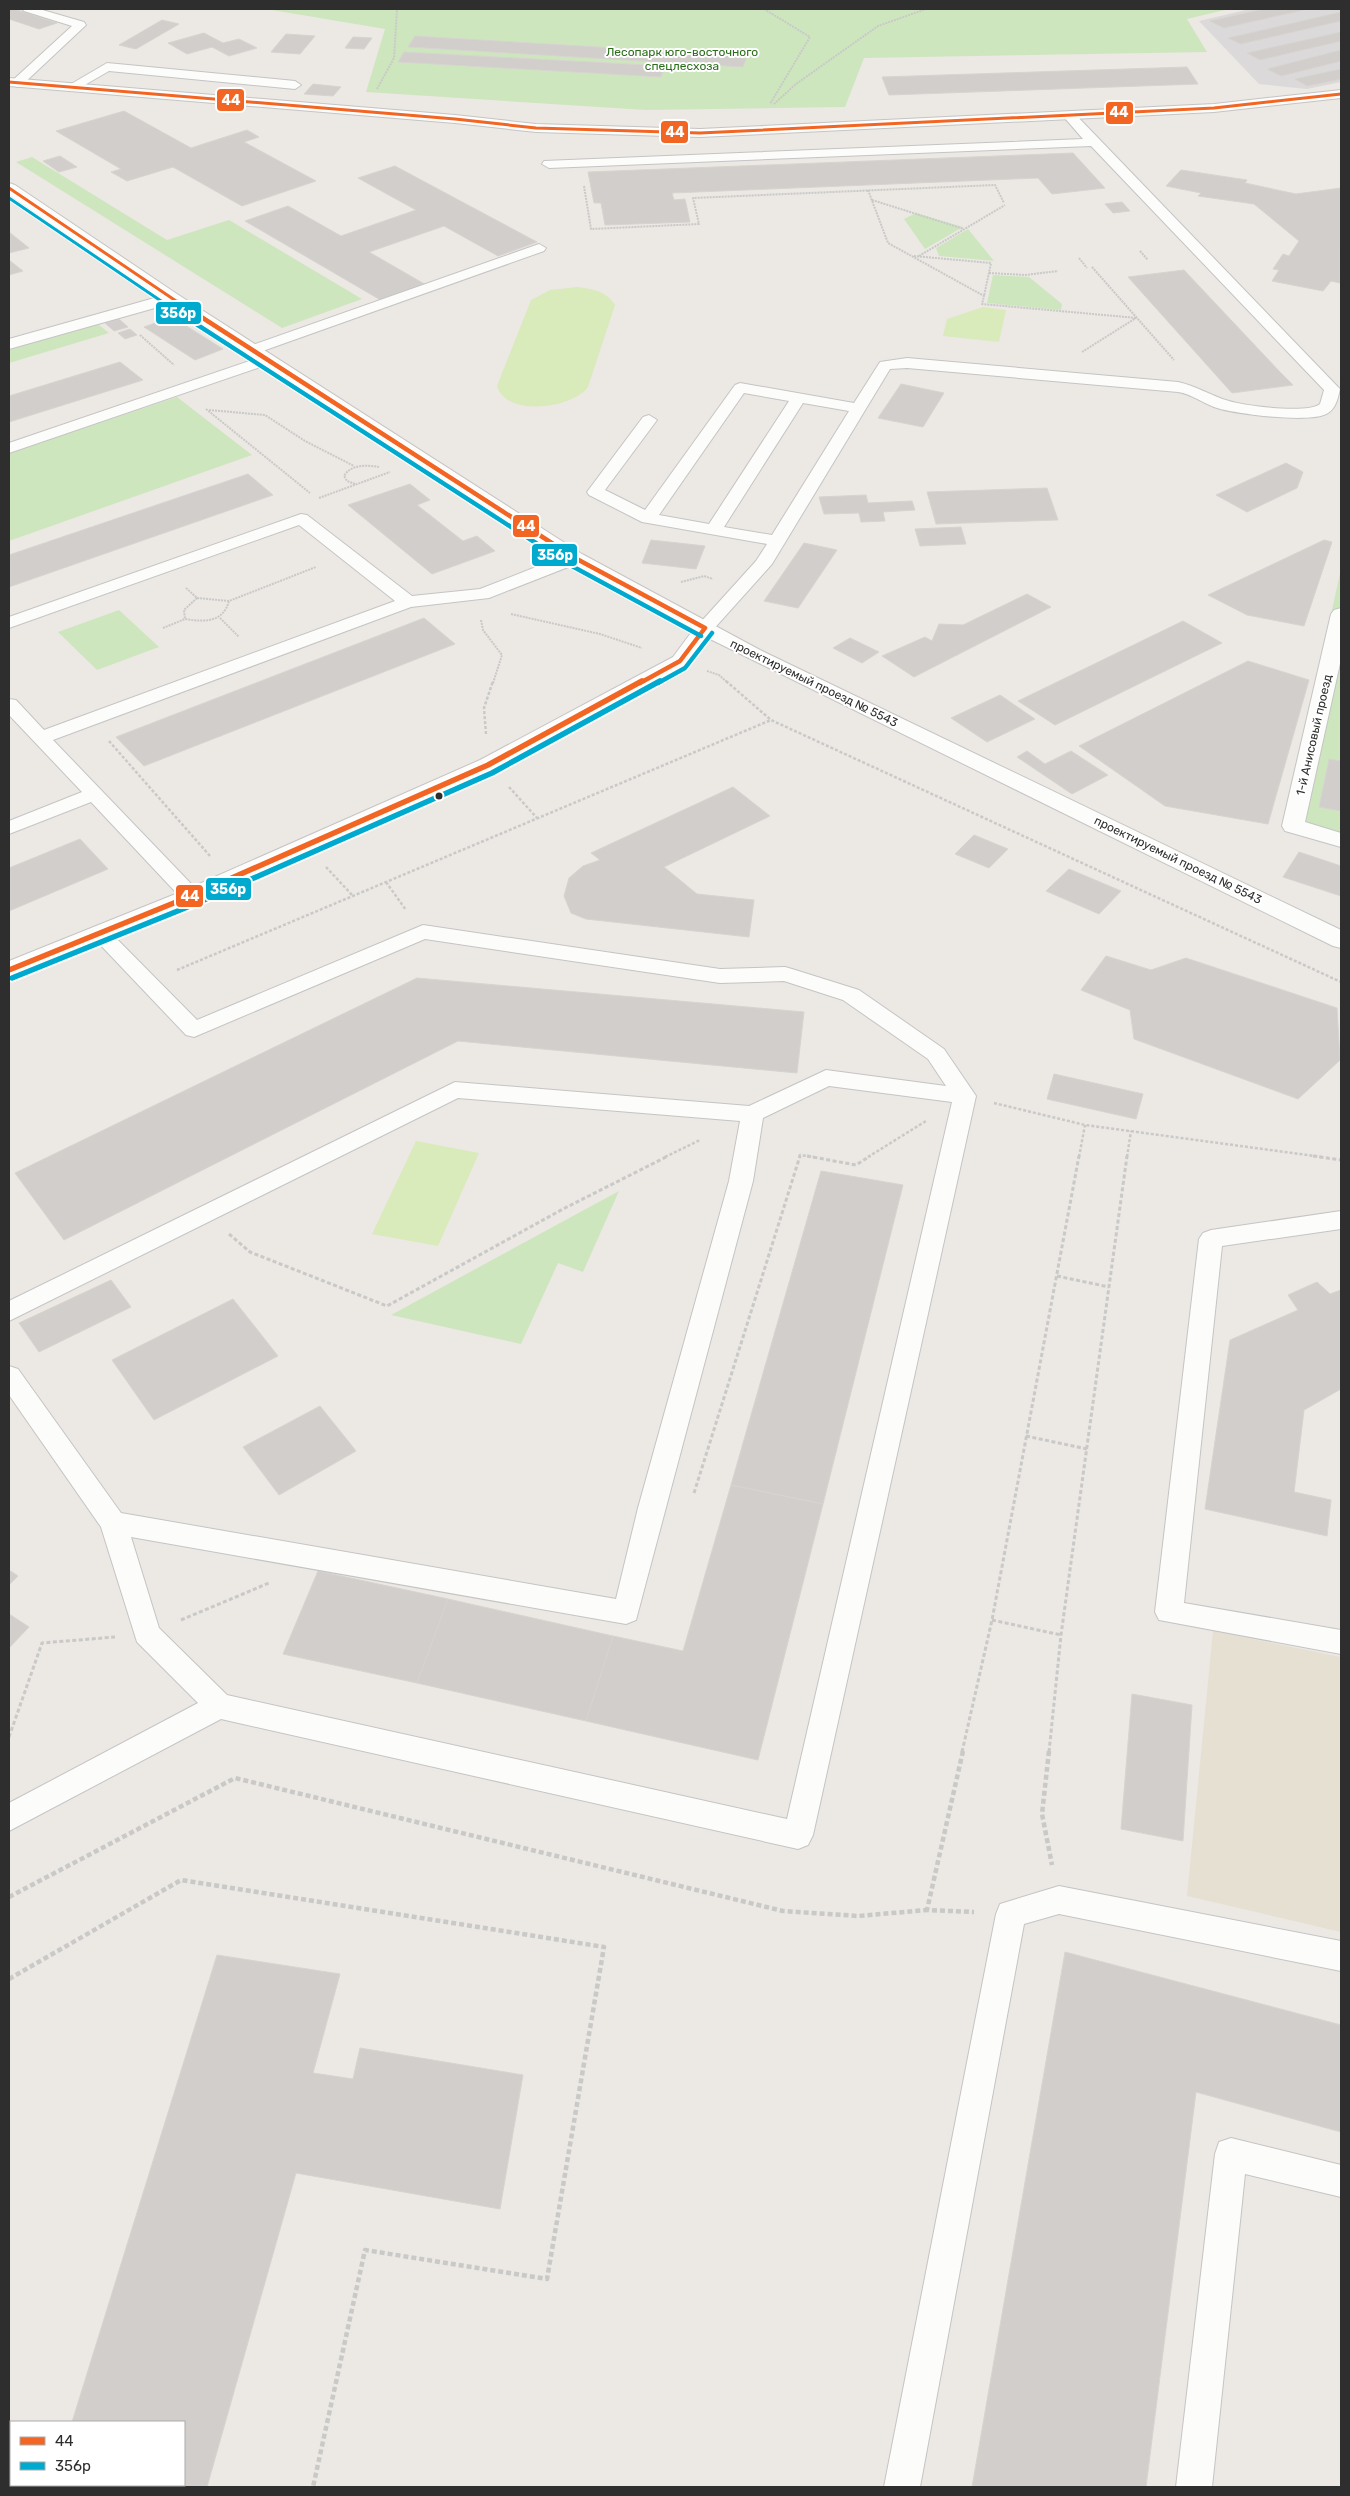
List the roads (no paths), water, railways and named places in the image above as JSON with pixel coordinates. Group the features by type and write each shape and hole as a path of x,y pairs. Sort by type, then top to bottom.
{"street":[{"path":"13,83 536,128 700,133 1214,108 1341,94"},
{"name":"проектируемый проезд № 5543","path":"9,188 171,298 575,558 753,654 1341,940"},
{"path":"9,344 171,298"},
{"name":"1-й Анисовый проезд","path":"1341,614 1293,826 1341,840"},
{"path":"9,970 191,896 488,765 680,661 705,628"}],"lane":[{"path":"13,83 80,25 28,9"},
{"path":"72,87 107,68 295,85"},
{"path":"705,628 763,564 885,364 894,362 1192,390 1229,406 1314,413 1325,410 1328,406 1332,389 1069,116"},
{"path":"548,164 1094,142"},
{"path":"9,448 260,355 539,248"},
{"path":"648,518 740,388 858,408"},
{"path":"713,530 799,398"},
{"path":"649,420 595,492 648,518 776,541"},
{"path":"9,623 301,519 408,602"},
{"path":"41,738 408,602 483,594 575,558"},
{"path":"9,704 191,896"},
{"path":"9,828 94,794"},
{"path":"9,1376 113,1523 147,1634 219,1706 798,1835 965,1096 936,1054 851,995 785,974 720,976 423,932 194,1030 99,933"},
{"path":"9,1312 455,1090 752,1114 826,1078 965,1096"},
{"path":"113,1523 626,1612 651,1508 741,1181 752,1114"},
{"path":"1341,1220 1211,1239 1169,1612 1341,1642"},
{"path":"9,1818 219,1706"},
{"path":"902,2487 1011,1914 1059,1900 1341,1956"},
{"path":"1194,2487 1231,2154 1341,2181"}],"park label":[{"name":"Лесопарк юго-восточного спецлесхоза","path":"682,59"}]}
